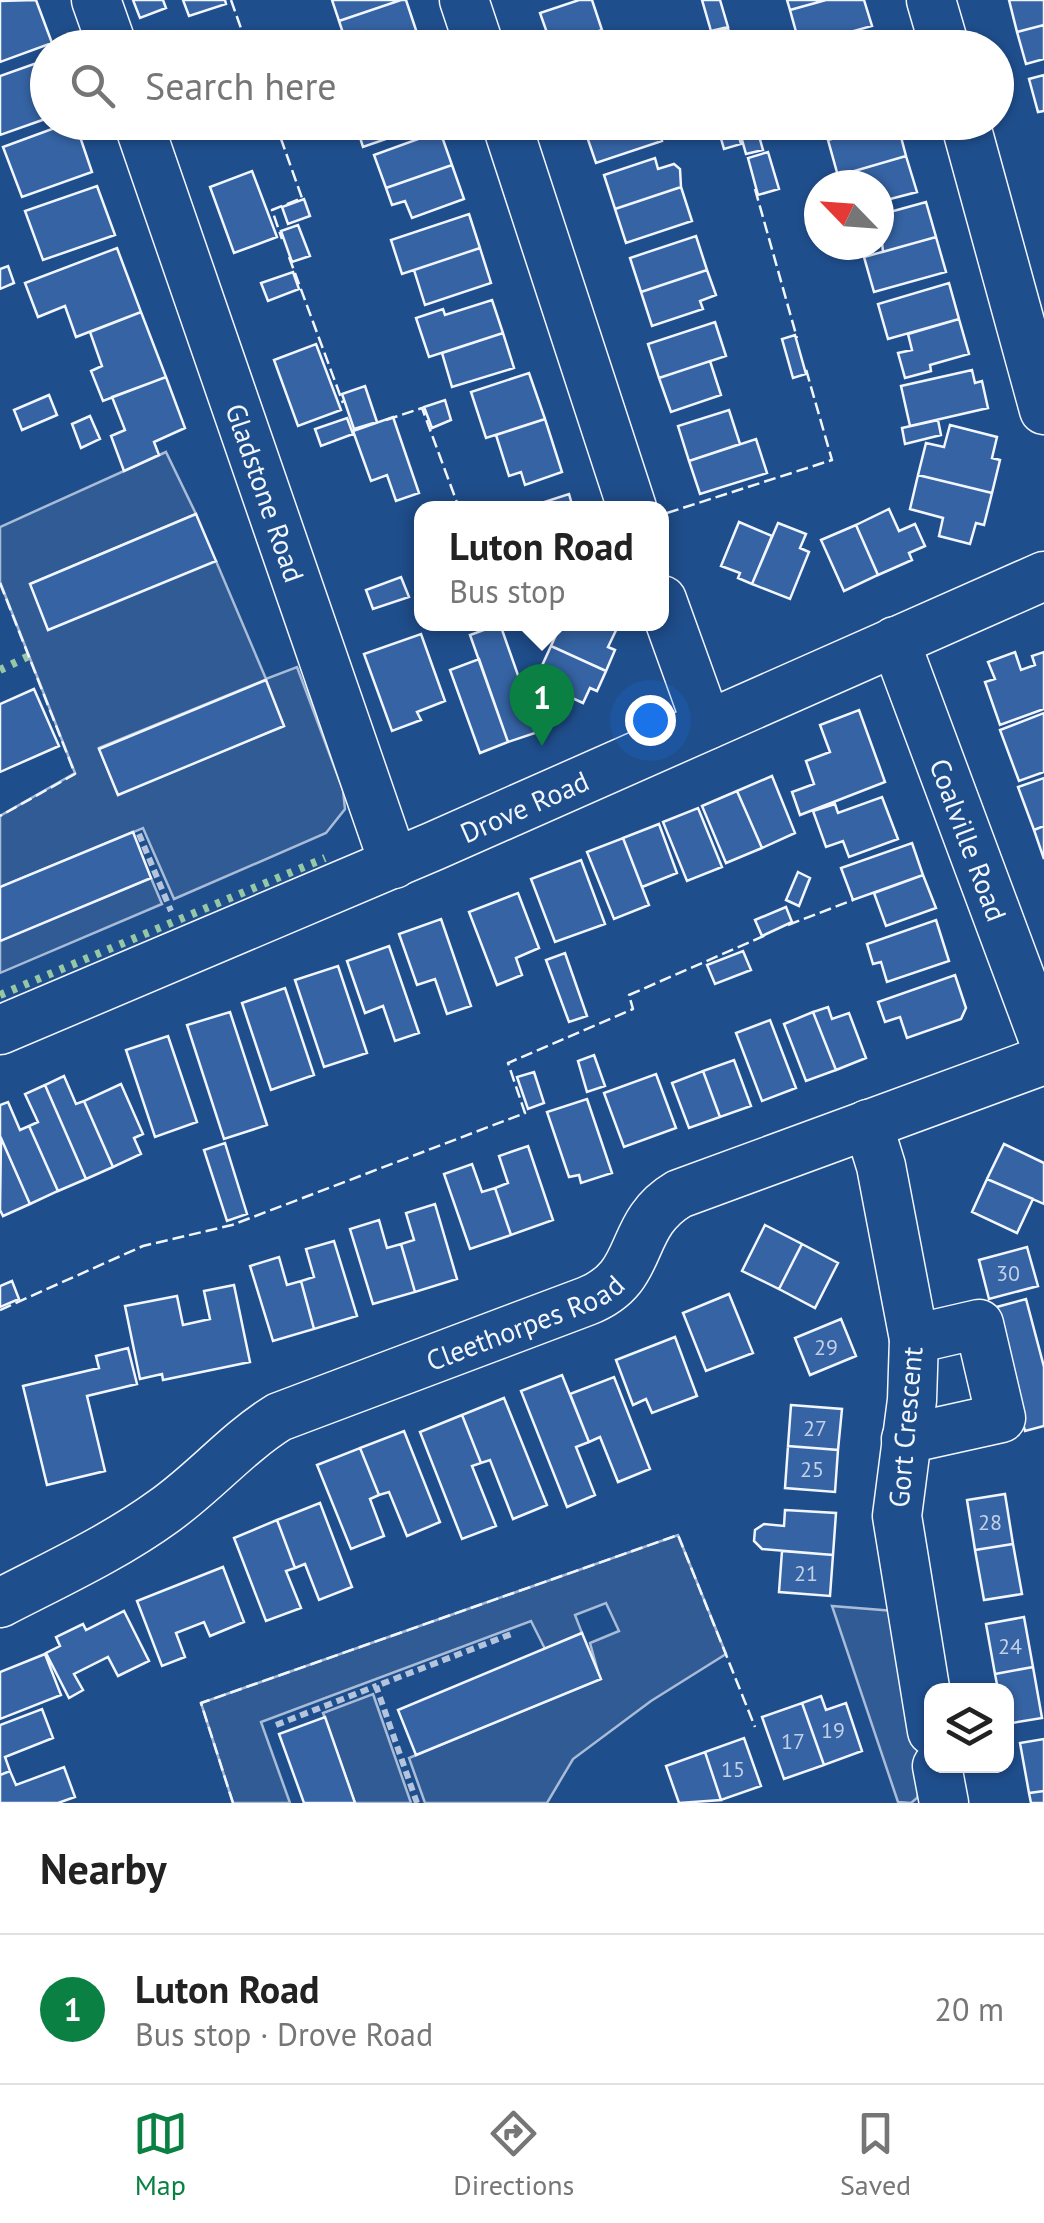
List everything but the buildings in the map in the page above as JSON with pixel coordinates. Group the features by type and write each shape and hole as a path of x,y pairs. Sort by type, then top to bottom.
{"street":[{"path":"96,0 106,30"},
{"path":"464,0 474,30"},
{"path":"932,0 940,30"},
{"name":"Gladstone Road","path":"144,140 394,864"},
{"path":"512,140 630,501"},
{"path":"970,140 1044,410"},
{"name":"Drove Road","path":"0,1030 394,864 1044,576"},
{"path":"669,620 706,725"},
{"name":"Coalville Road","path":"894,641 1044,1041"},
{"name":"Cleethorpes Road","path":"0,1603 141,1528 258,1430 279,1417 610,1289 624,1276 656,1210 679,1194 1044,1060"},
{"name":"Gort Crescent","path":"868,1124 881,1166 914,1339 912,1400 898,1492 899,1543 924,1685"},
{"path":"906,1439 1001,1418 980,1324 914,1339"},
{"path":"938,1773 944,1803"}],"path":[{"path":"139,834 171,910"},
{"path":"276,1725 514,1633"},
{"path":"376,1686 417,1803"}],"shaded area":[{"path":"166,452 196,514 30,584 216,561 266,679 297,667 343,790 345,809 326,833 174,899 143,828 0,887 0,816 75,773 0,582 0,527","holes":["265,680 284,726 118,794 99,748"]},
{"path":"151,878 162,904 0,973 0,941"},
{"path":"678,1535 726,1654 651,1701 573,1759 547,1803 425,1803 409,1758 600,1679 590,1643 619,1631 606,1603 575,1615 582,1633 545,1649 531,1621 261,1722 290,1803 233,1803 201,1703"},
{"path":"832,1606 894,1611 924,1775 917,1798 911,1803 898,1802"},
{"path":"373,1694 411,1803 355,1803 323,1713"}],"hedge":[{"path":"0,670 29,656"},
{"path":"0,995 325,858"}],"fence":[{"path":"231,0 242,30"},
{"path":"281,140 302,198 272,210 282,239"},
{"path":"755,189 797,338"},
{"path":"289,257 343,403"},
{"path":"669,512 832,460 805,366"},
{"path":"386,420 422,408 456,501"},
{"path":"0,583 75,774 0,816"},
{"path":"788,925 853,900"},
{"path":"0,1310 143,1246 232,1225 525,1113 508,1063 633,1009 629,995 766,935"},
{"path":"233,1803 201,1703 678,1535 755,1727"}],"place":[{"name":"Luton Road","path":"542,746"}]}
